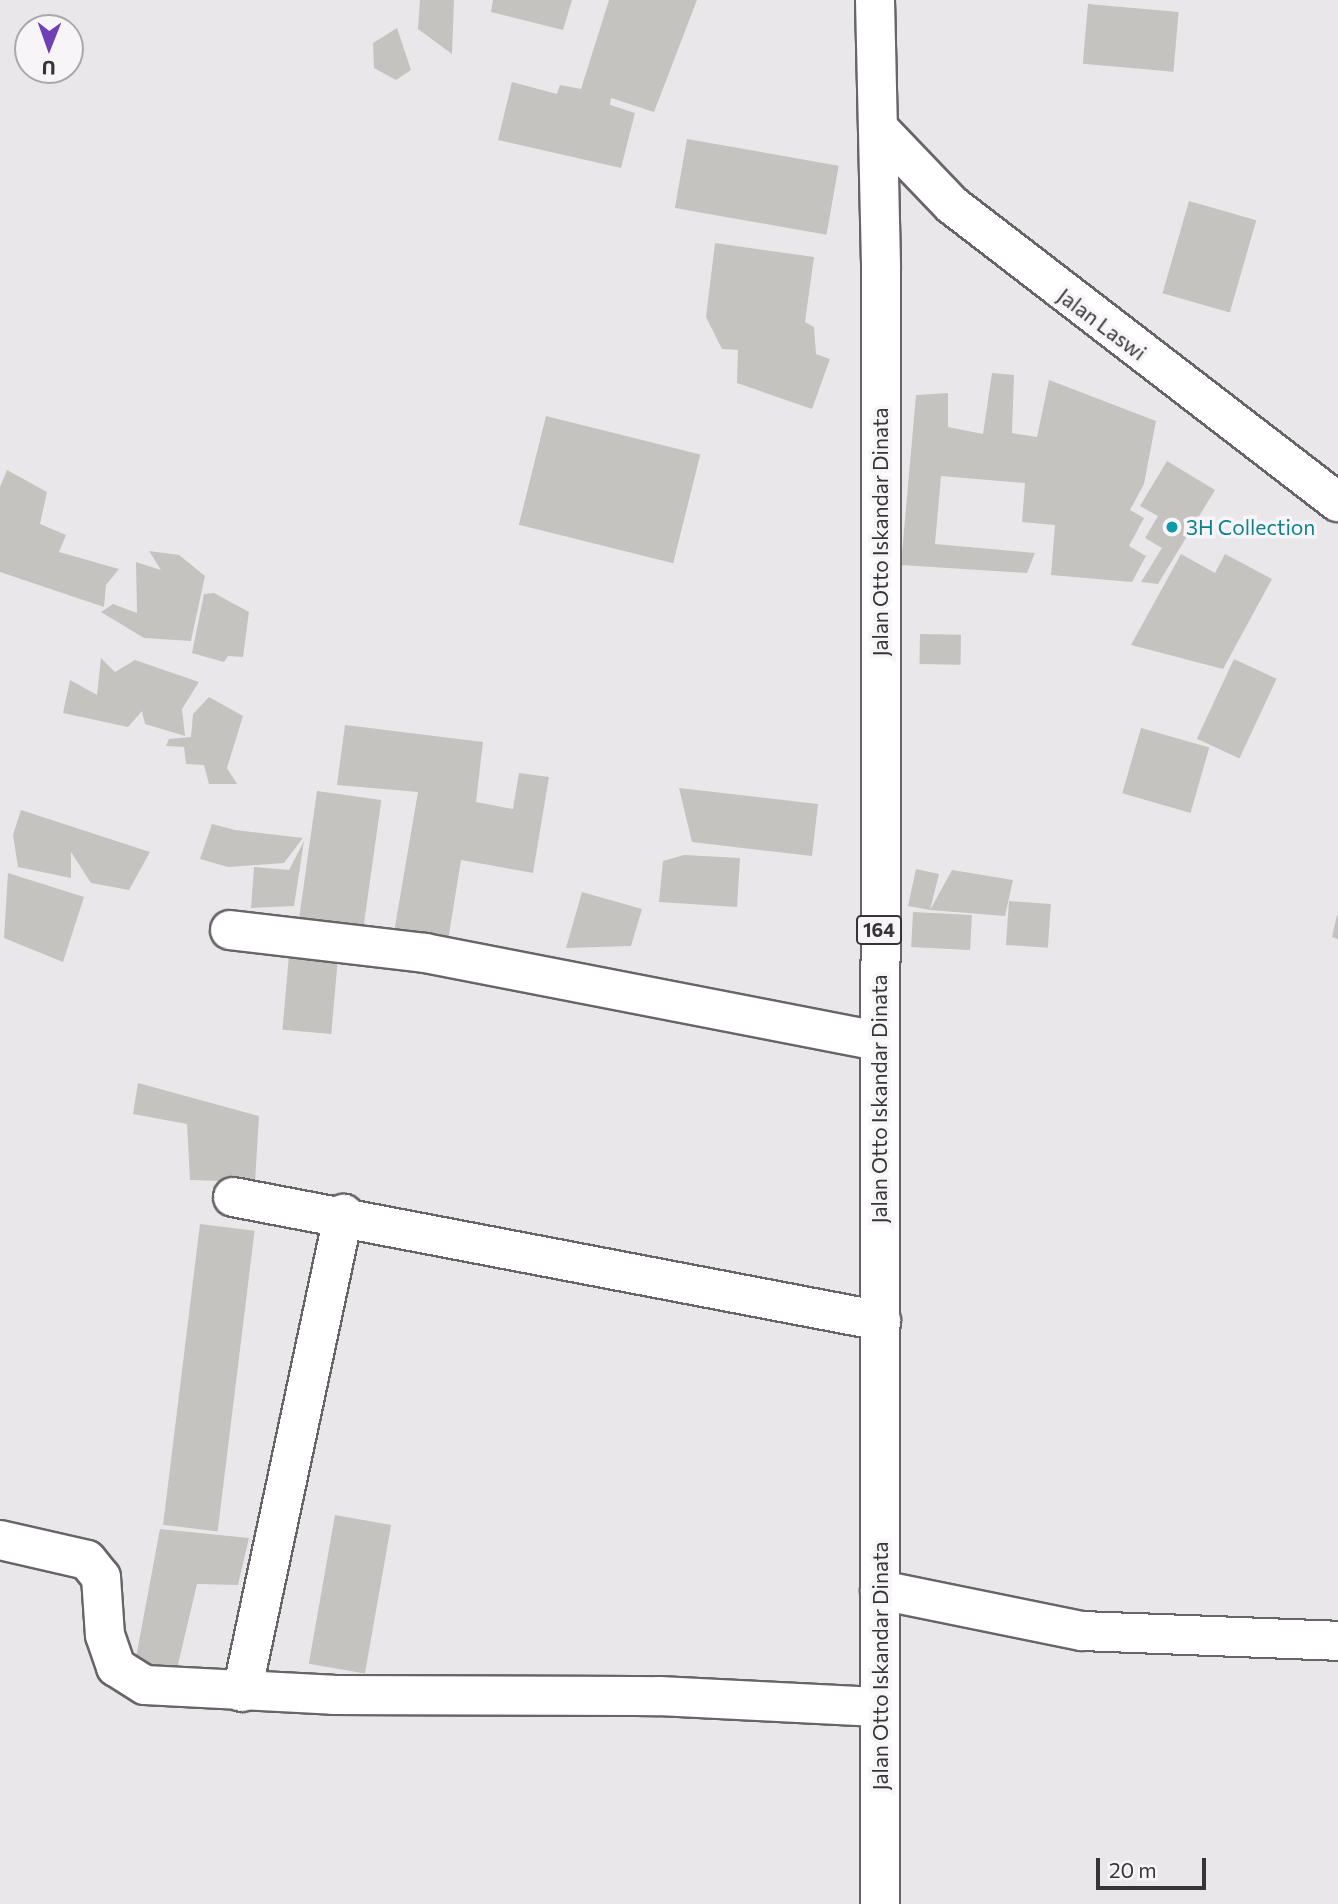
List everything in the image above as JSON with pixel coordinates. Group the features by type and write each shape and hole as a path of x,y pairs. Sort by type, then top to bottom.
{"street":[{"name":"Jalan Otto Iskandar Dinata","path":"875,0 881,131 878,1041 881,1321 878,1707 880,1904"},
{"name":"Jalan Laswi","path":"881,131 952,205 1338,502"},
{"path":"230,930 438,955 878,1041"},
{"path":"233,1197 344,1213 881,1321"},
{"path":"243,1692 344,1213"},
{"path":"0,1540 87,1560 101,1577 105,1635 116,1667 145,1685 243,1692 659,1696 878,1707"},
{"path":"880,1590 1082,1631 1338,1641"}],"building":[{"path":"420,0 454,0 452,54 418,29"},
{"path":"493,0 572,0 563,30 491,12"},
{"path":"609,0 697,0 654,112 611,98 610,105 635,113 621,168 498,140 512,82 557,94 560,85 581,89"},
{"path":"1088,4 1179,12 1173,72 1083,64"},
{"path":"397,28 411,70 396,80 374,68 373,43"},
{"path":"687,139 839,166 827,235 675,208"},
{"path":"1189,201 1256,220 1230,313 1163,293"},
{"path":"715,243 814,257 805,322 814,327 816,354 830,359 812,409 737,383 738,350 722,349 706,317"},
{"path":"992,373 1014,375 1012,433 1037,437 1049,380 1156,421 1144,484 1130,510 1144,518 1129,546 1146,556 1132,582 1051,575 1055,525 1022,522 1025,483 941,476 935,544 1035,553 1027,573 901,565 916,395 948,393 948,427 983,434"},
{"path":"546,416 700,454 673,563 519,525"},
{"name":"3H Collection","path":"1167,461 1215,490 1158,584 1141,582 1162,548 1145,538 1158,516 1140,506"},
{"path":"7,470 47,492 40,524 66,535 59,552 119,569 106,585 104,607 0,572 0,487"},
{"path":"149,551 179,555 205,576 191,641 144,638 101,612 113,604 137,613 136,562 161,570"},
{"path":"1181,554 1215,573 1225,554 1272,579 1223,669 1131,645"},
{"path":"214,593 249,612 243,657 228,656 224,662 192,653 204,594"},
{"path":"920,634 961,635 960,665 919,664"},
{"path":"101,658 115,672 135,660 199,682 182,709 185,736 145,724 142,711 128,727 63,713 70,680 97,695"},
{"path":"1234,659 1277,679 1239,759 1197,739"},
{"path":"209,697 243,716 227,768 237,784 209,784 204,765 186,764 184,747 166,746 169,739 191,737 193,714"},
{"path":"345,725 483,742 476,802 513,809 519,773 549,777 533,873 461,860 447,947 393,938 418,792 337,785"},
{"path":"1141,728 1209,748 1191,813 1122,793"},
{"path":"679,788 818,804 812,856 692,842"},
{"path":"317,791 381,800 362,937 298,928"},
{"path":"21,810 150,852 129,890 91,883 71,852 71,878 18,867 13,835"},
{"path":"212,824 235,830 303,838 284,863 228,867 200,859"},
{"path":"304,841 294,906 251,908 254,867 289,870"},
{"path":"684,855 740,858 737,907 659,902 663,861"},
{"path":"916,869 939,874 930,910 908,906"},
{"path":"952,870 1013,880 1005,916 930,910"},
{"path":"8,873 84,897 63,962 4,938"},
{"path":"582,892 642,909 631,946 566,948"},
{"path":"1009,901 1051,904 1048,948 1006,945"},
{"path":"913,912 972,915 970,950 911,947"},
{"path":"1338,916 1338,939 1332,937"},
{"path":"289,955 338,959 331,1034 282,1030"},
{"path":"138,1083 259,1116 255,1182 190,1180 187,1124 133,1114"},
{"path":"200,1224 255,1231 218,1531 163,1525"},
{"path":"335,1515 391,1525 365,1674 309,1664"},
{"path":"160,1529 249,1538 238,1585 197,1584 176,1673 134,1668"}],"place":[{"name":"3H Collection","path":"1172,527"}]}
